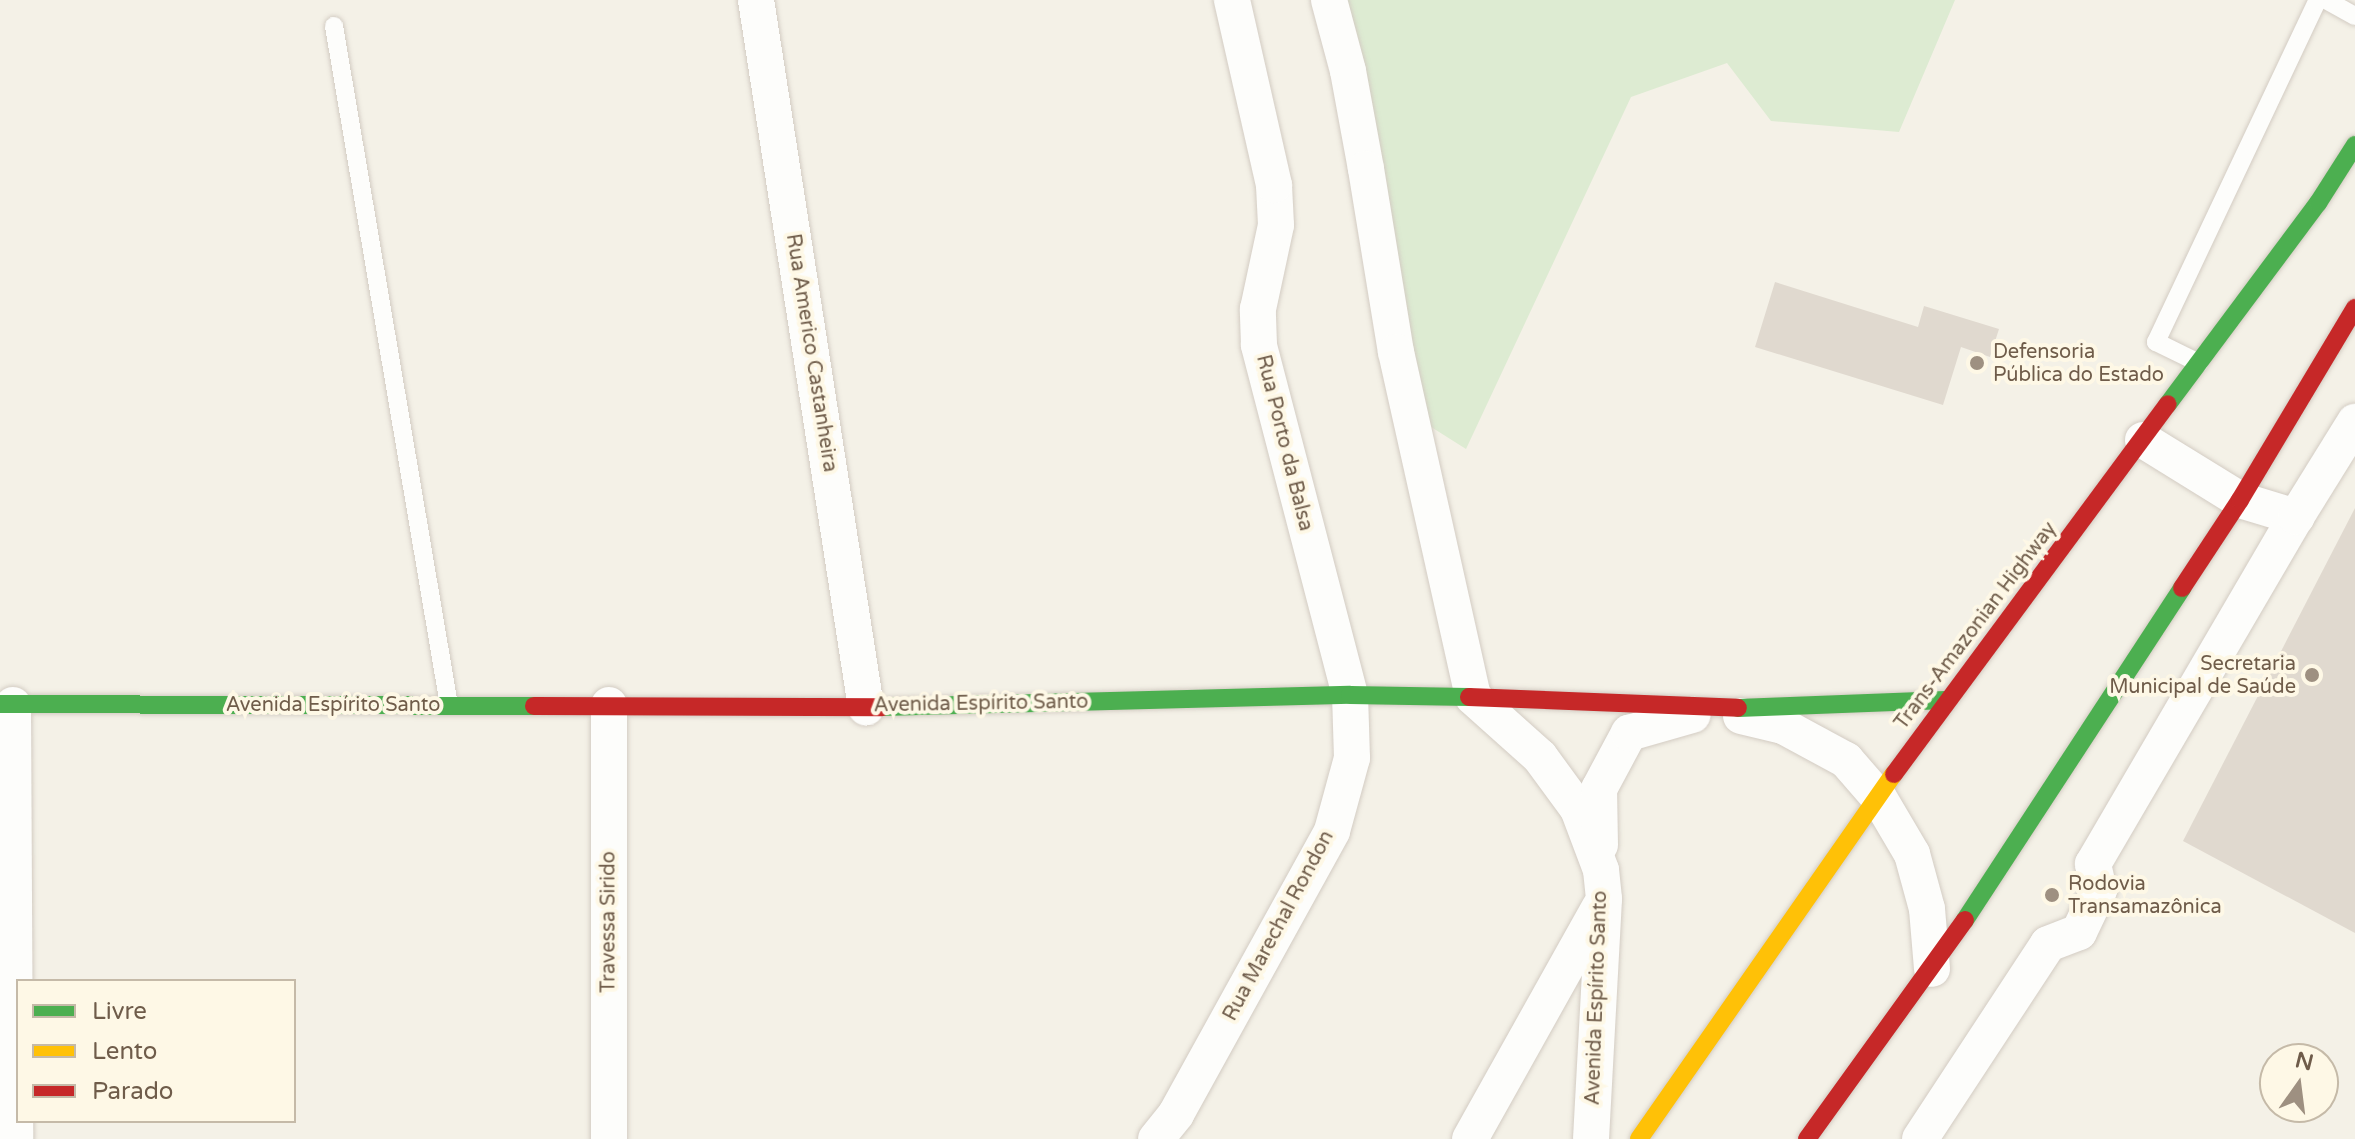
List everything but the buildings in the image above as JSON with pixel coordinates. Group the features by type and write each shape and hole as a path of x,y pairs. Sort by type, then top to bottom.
{"main road":[{"name":"Trans-Amazonian Highway","path":"1639,1139 1946,700 2318,203 2355,145"},
{"path":"1807,1139 1932,969 2240,500 2355,308"},
{"name":"Avenida Espírito Santo","path":"6,704 866,707 1350,695 1473,697"},
{"path":"1473,697 1713,709 1946,700"}],"street":[{"name":"Rua Americo Castanheira","path":"756,0 866,707"},
{"name":"Rua Porto da Balsa","path":"1232,0 1274,185 1276,225 1258,309 1259,345 1350,695"},
{"path":"1329,0 1364,155 1396,352 1473,697"},
{"path":"1920,1139 2048,944 2079,932 2099,890 2093,864 2355,422"},
{"path":"2143,440 2240,500 2296,517"},
{"name":"Rua Marechal Rondon","path":"1156,1139 1176,1114 1332,831 1352,758 1350,695"},
{"name":"Avenida Espírito Santo","path":"1473,697 1550,770 1578,809 1602,884 1591,1139"},
{"path":"6,704 15,1139"},
{"name":"Travessa Sirido","path":"609,705 609,1139"},
{"path":"1470,1139 1602,884 1599,789 1629,733 1713,709 1783,726 1846,760 1879,798 1912,854 1927,909 1932,969"}],"lane":[{"path":"2199,363 2156,342 2318,0"},
{"path":"2326,0 2355,16"},
{"path":"334,26 449,705"}],"green space":[{"path":"1348,0 1955,0 1899,132 1771,121 1727,63 1631,97 1466,449 1409,413 1336,26"}],"traffic: fast":[{"path":"2168,404 2318,203 2355,145"},
{"path":"1965,920 2182,588"},
{"path":"882,707 1350,695 1469,697"},
{"path":"1738,708 1946,700"},
{"path":"0,704 534,706"}],"traffic: slow":[{"path":"1639,1139 1894,774"}],"traffic: jam":[{"path":"2182,588 2240,500 2355,308"},
{"path":"1894,774 2168,404"},
{"path":"1469,697 1738,708"},
{"path":"534,706 882,707"},
{"path":"1807,1139 1965,920"}],"place":[{"name":"Defensoria Pública do Estado","path":"1977,363"},
{"name":"Secretaria Municipal de Saúde","path":"2312,675"},
{"name":"Rodovia Transamazônica","path":"2052,895"}]}
